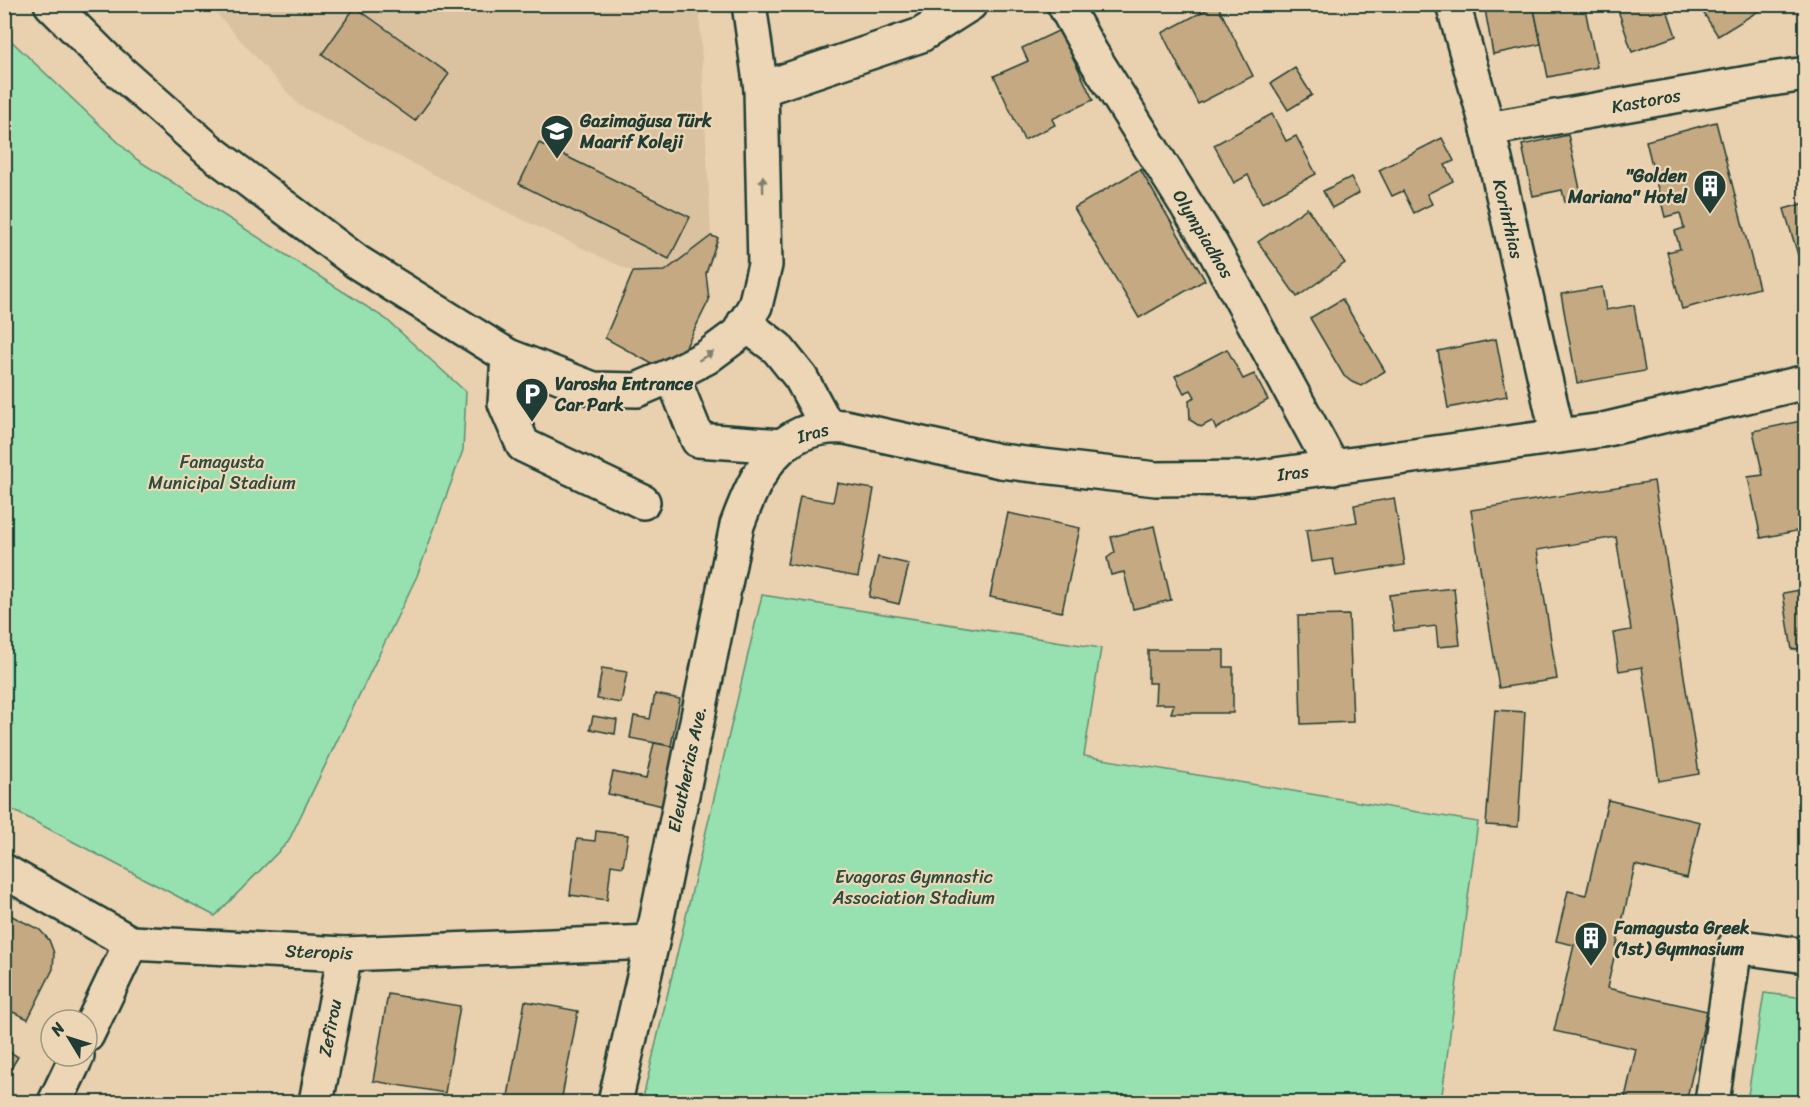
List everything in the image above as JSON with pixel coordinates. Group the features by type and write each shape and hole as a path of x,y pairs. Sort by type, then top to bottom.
{"street":[{"path":"51,4 109,62 210,151 357,262 508,356 592,389 637,390 707,357 738,334 755,306 765,265 761,89 749,4"},
{"path":"761,89 921,35 970,4"},
{"name":"Olympiadhos","path":"1064,4 1090,51 1211,244 1333,468"},
{"name":"Korinthias","path":"1453,4 1488,129 1558,436"},
{"name":"Kastoros","path":"1488,129 1806,74"},
{"path":"744,323 777,348 801,378 827,426"},
{"path":"508,356 505,403 523,445 643,502"},
{"path":"672,375 698,440 781,446"},
{"name":"Iras","path":"781,446 800,433 827,426 845,427 1000,461 1156,479 1253,478 1603,430 1806,382"},
{"name":"Eleutherias Ave.","path":"615,1102 652,942 737,525 750,489 763,466 781,446"},
{"name":"Steropis","path":"4,871 131,943 345,954 652,942"},
{"path":"99,1010 131,943"},
{"path":"1712,1102 1735,946 1806,956"},
{"name":"Zefirou","path":"316,1102 345,954"},
{"path":"55,1102 71,1068"}],"shaded area":[{"name":"Gazimağusa Türk Maarif Koleji","path":"209,5 699,5 711,236 665,271 633,272 513,215 299,105"}],"green space":[{"name":"Famagusta Municipal Stadium","path":"4,34 136,159 386,319 466,392 463,450 417,576 288,842 215,916 5,806"},
{"name":"Evagoras Gymnastic Association Stadium","path":"762,595 1101,648 1084,756 1478,822 1441,1102 642,1102"},
{"path":"1764,993 1805,998 1805,1102 1752,1102 1748,1095"}],"building":[{"path":"1217,4 1253,76 1198,104 1162,33"},
{"path":"1484,4 1533,4 1541,44 1493,54"},
{"path":"1533,4 1584,4 1597,67 1548,77"},
{"path":"1616,4 1665,4 1676,36 1632,52"},
{"path":"1698,4 1760,4 1762,9 1718,36"},
{"path":"355,7 449,74 415,121 322,54"},
{"path":"1060,30 1093,100 1052,119 1055,125 1024,140 994,76 1028,61 1022,48"},
{"path":"1295,68 1312,95 1288,110 1271,83"},
{"path":"1272,114 1286,141 1296,136 1316,174 1262,203 1248,175 1234,183 1214,145"},
{"name":"\"Golden Mariana\" Hotel","path":"1716,122 1759,288 1682,309 1667,252 1680,249 1675,231 1684,228 1680,213 1665,217 1646,141"},
{"path":"1568,135 1582,198 1565,202 1562,190 1533,196 1522,145"},
{"path":"1442,138 1454,161 1445,165 1453,181 1427,194 1432,204 1414,213 1403,191 1392,196 1379,170"},
{"path":"539,143 690,217 669,259 519,184"},
{"path":"1140,169 1205,280 1139,318 1074,208"},
{"path":"1351,177 1359,193 1332,208 1323,191"},
{"path":"1805,203 1806,206 1806,281 1784,209"},
{"path":"1307,208 1345,263 1297,297 1258,242"},
{"path":"711,236 718,238 706,273 709,300 672,375 605,338 633,272 665,271"},
{"path":"1602,287 1606,310 1634,305 1645,371 1577,383 1561,294"},
{"path":"1342,299 1385,371 1361,386 1344,376 1310,318"},
{"path":"1496,339 1507,396 1448,408 1438,351"},
{"path":"1227,349 1243,379 1254,374 1268,400 1216,429 1212,421 1201,427 1190,420 1189,400 1195,397 1191,390 1184,393 1175,376"},
{"path":"1806,420 1806,529 1761,538 1748,477 1763,475 1753,431"},
{"path":"1654,481 1699,774 1659,781 1642,667 1619,671 1613,633 1631,630 1616,537 1537,550 1557,679 1499,688 1471,510"},
{"path":"837,483 874,489 858,577 787,564 800,496 833,502"},
{"path":"1394,498 1405,565 1336,576 1333,559 1311,562 1306,530 1357,522 1354,505"},
{"path":"1008,513 1080,528 1062,612 990,597"},
{"path":"1154,526 1171,600 1133,609 1124,572 1111,575 1107,558 1115,552 1111,537"},
{"path":"878,557 909,564 899,604 869,597"},
{"path":"1454,588 1460,645 1438,647 1436,626 1394,631 1389,595"},
{"path":"1806,589 1806,687 1800,648 1792,650 1783,593"},
{"path":"1349,615 1353,722 1301,724 1298,616"},
{"path":"1148,650 1224,650 1224,667 1233,667 1233,713 1171,713 1174,704 1155,704 1156,683 1148,683"},
{"path":"602,668 627,672 621,703 597,699"},
{"path":"655,694 680,699 671,746 630,738 634,716 650,719"},
{"path":"1495,710 1525,712 1518,827 1486,825"},
{"path":"593,716 617,720 615,734 590,729"},
{"path":"654,743 680,748 668,807 608,794 613,772 646,779"},
{"name":"Famagusta Greek (1st) Gymnasium","path":"1608,800 1700,822 1687,878 1635,865 1607,988 1707,1011 1686,1102 1624,1102 1636,1049 1554,1031 1574,945 1556,941 1568,891 1586,895"},
{"path":"596,831 628,835 623,867 611,865 607,900 570,895 577,839 595,841"},
{"path":"4,912 40,930 49,940 54,953 53,969 28,1019 4,1008"},
{"path":"388,994 460,1006 445,1093 373,1081"},
{"path":"525,1001 578,1011 561,1102 507,1102"},
{"path":"4,1048 18,1057 4,1080"}],"place":[{"name":"Gazimağusa Türk Maarif Koleji","path":"557,160"},
{"name":"\"Golden Mariana\" Hotel","path":"1710,215"},
{"name":"Varosha Entrance Car Park","path":"532,423"},
{"name":"Famagusta Greek (1st) Gymnasium","path":"1591,967"}]}
